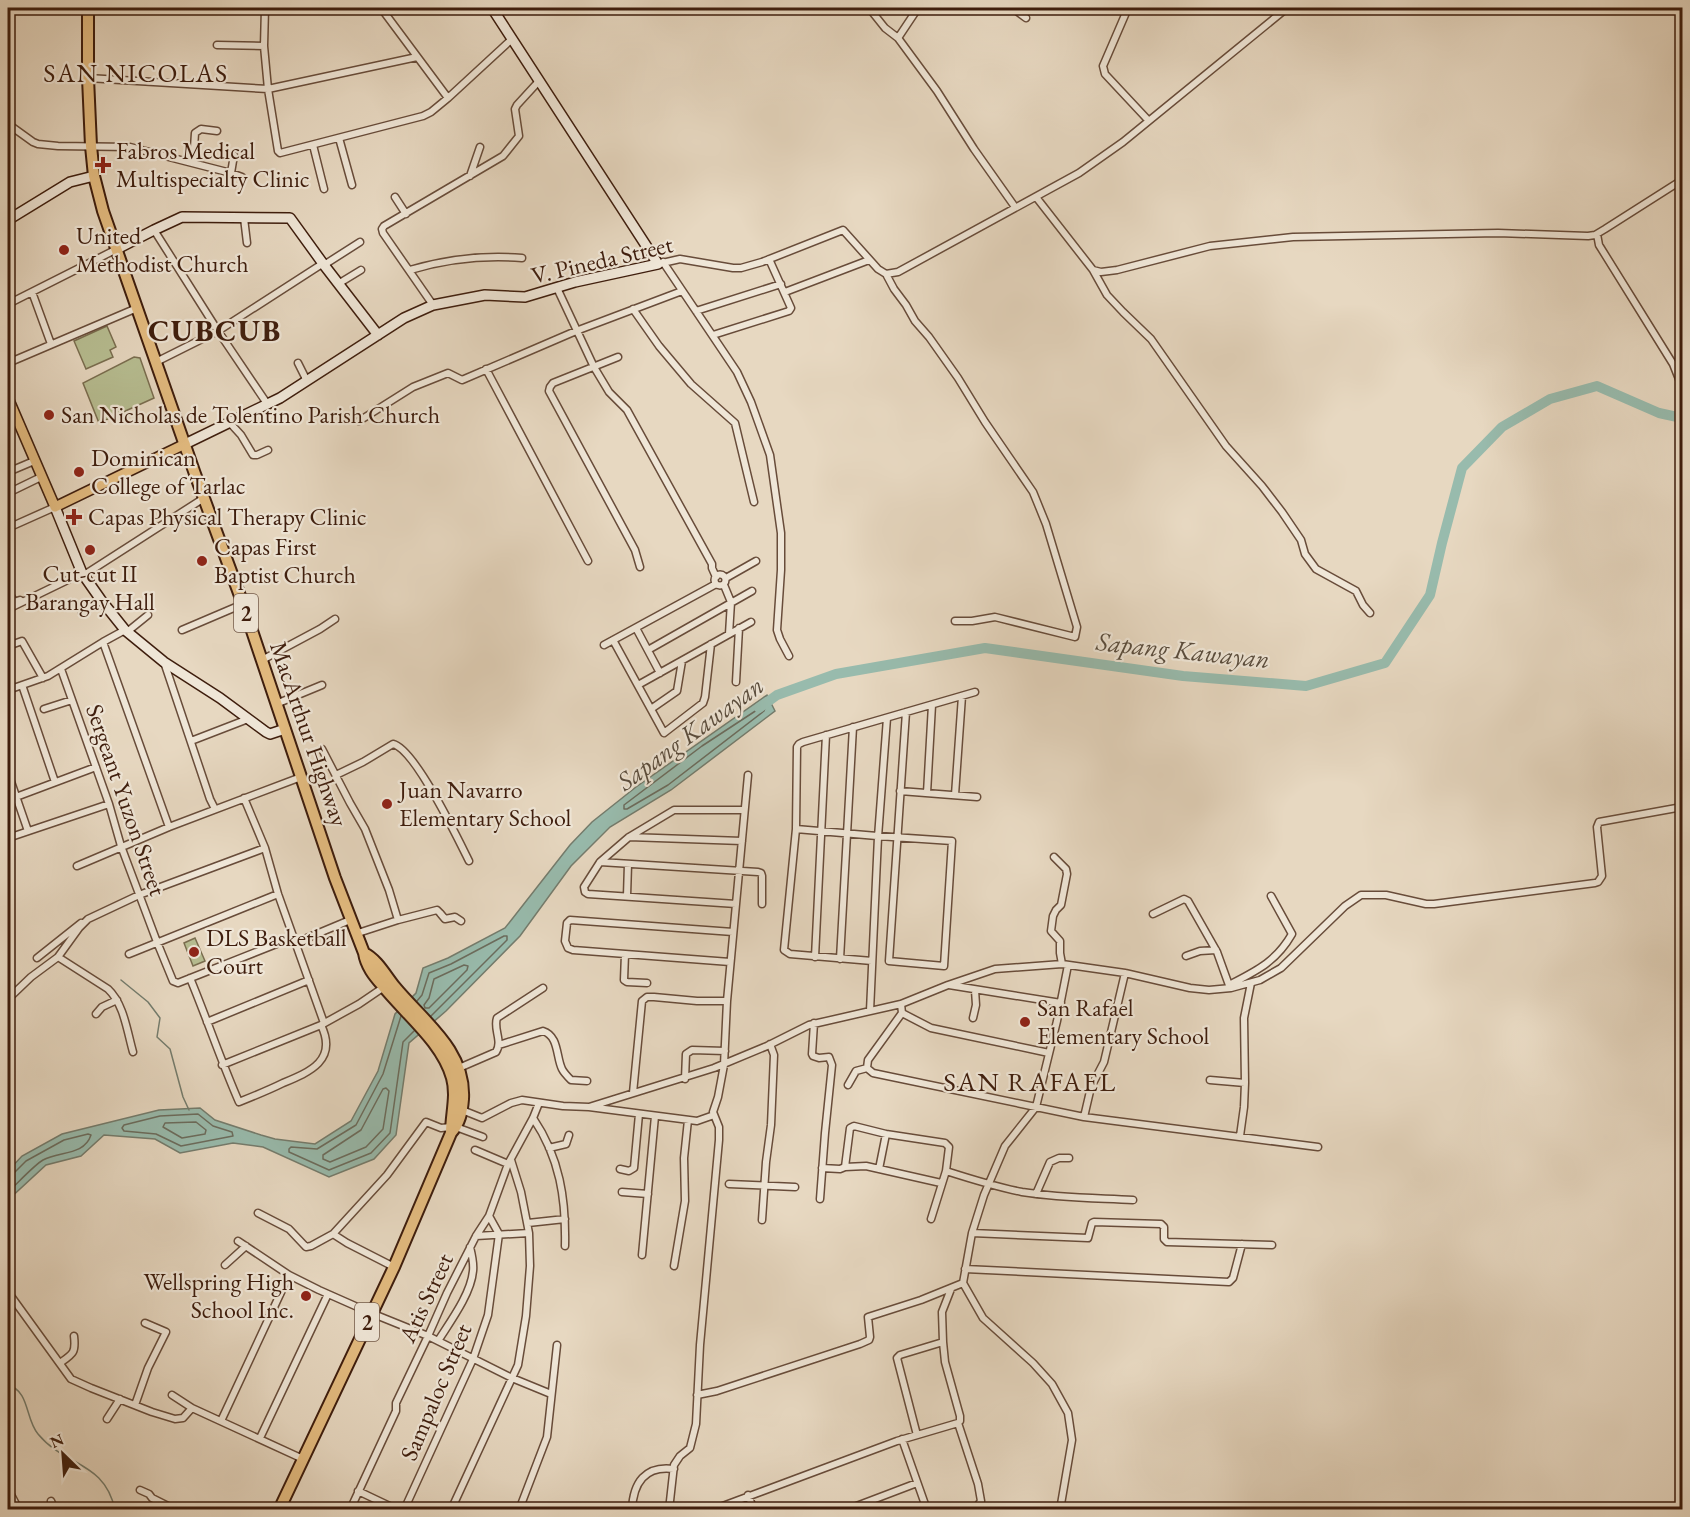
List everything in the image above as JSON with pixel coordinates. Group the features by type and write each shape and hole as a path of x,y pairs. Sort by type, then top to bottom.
{"highway":[{"name":"MacArthur Highway","path":"88,8 91,146 94,176 103,211 243,604 365,961 441,1044 459,1068 463,1094 462,1110 394,1267 279,1509"},
{"name":"MacArthur Highway","path":"441,1044 452,1078 453,1129"}],"main road":[{"path":"8,398 55,507"},
{"name":"V. Pineda Street","path":"55,507 185,444"}],"street":[{"path":"265,8 264,46 268,89 280,153 432,112 512,39"},
{"path":"381,8 448,98"},
{"path":"492,8 661,263 742,380 770,455 781,533 777,630 789,656"},
{"path":"869,8 885,28 898,38 938,91 974,149 1015,207"},
{"path":"898,38 918,8"},
{"path":"1014,8 1026,18"},
{"path":"1128,8 1103,66 1105,74 1148,120"},
{"path":"955,621 995,617 1075,637 1077,627 1046,524 1033,492 958,378 915,321 886,274 907,267 1079,173 1123,142 1287,8"},
{"path":"217,45 264,46"},
{"path":"88,78 268,89 417,57"},
{"path":"433,304 382,230 384,226 502,156 519,136 515,109 539,81"},
{"path":"8,124 38,144 130,147 242,177"},
{"path":"193,163 194,137 197,131 201,129 217,131"},
{"path":"339,138 352,185"},
{"path":"313,145 324,189"},
{"path":"470,177 480,147"},
{"path":"231,173 234,155"},
{"path":"8,220 70,182 94,176"},
{"path":"1093,270 1101,272 1118,270 1210,246 1293,237 1498,233 1583,236 1597,234 1683,180"},
{"path":"395,197 406,214"},
{"path":"1036,197 1093,270 1107,295 1151,339 1226,446 1277,506 1301,540 1305,554 1316,569 1356,591 1370,613"},
{"path":"8,304 182,217 290,218 323,265 378,335"},
{"path":"244,218 248,243"},
{"path":"154,230 268,405"},
{"name":"V. Pineda Street","path":"185,444 268,405 404,318 433,304 485,295 525,297 575,282 680,259 741,268 843,230 869,260 886,274"},
{"path":"1597,234 1599,244 1673,364 1681,384"},
{"path":"156,362 218,331 360,242"},
{"path":"410,270 451,260 498,256 522,258"},
{"path":"713,335 792,308 768,259"},
{"path":"785,292 869,260"},
{"path":"338,284 361,270"},
{"path":"696,311 781,284"},
{"path":"557,288 594,367 609,392 627,410 712,564 716,566 731,602 729,634"},
{"path":"359,421 413,387 440,375 448,373 462,380 576,331 682,291"},
{"path":"32,292 51,344"},
{"path":"8,363 137,308"},
{"path":"633,309 659,346 691,384 735,423 754,502"},
{"path":"618,357 553,383 549,391 635,550 640,567"},
{"path":"298,363 307,381"},
{"path":"486,369 588,561"},
{"path":"230,423 241,435 253,455 268,450"},
{"path":"8,472 34,461"},
{"path":"8,493 41,477"},
{"path":"8,609 83,574 204,498"},
{"path":"55,507 83,574 126,631 164,662 220,698 261,730 270,734 285,729"},
{"name":"V. Pineda Street","path":"8,528 55,507"},
{"path":"604,645 756,561"},
{"path":"8,590 14,602 22,599 25,601"},
{"path":"648,650 752,591"},
{"path":"82,613 101,600"},
{"path":"182,630 243,604"},
{"path":"8,690 61,669 103,642 126,631 148,615"},
{"path":"261,660 335,619"},
{"path":"638,685 751,622"},
{"path":"636,628 660,673"},
{"path":"735,682 739,628"},
{"path":"8,646 22,640 43,678"},
{"path":"613,640 664,733 703,703 711,644"},
{"path":"103,642 169,826"},
{"path":"651,709 677,691 682,661"},
{"path":"164,662 215,809"},
{"name":"Sergeant Yuzon Street","path":"61,669 139,895 173,981 178,983 190,978"},
{"path":"22,685 55,782"},
{"path":"276,704 322,685"},
{"path":"872,961 790,954 784,950 796,829 797,747 803,742 975,692"},
{"path":"955,795 962,696"},
{"path":"44,709 72,700"},
{"path":"927,793 932,705"},
{"path":"796,829 878,837 897,837 952,841 944,966 889,962 897,837 900,791 906,712"},
{"path":"870,1011 878,837 887,718"},
{"path":"192,741 248,719"},
{"path":"840,959 853,728"},
{"path":"815,957 826,735"},
{"path":"336,775 393,744 400,747 446,815 469,861"},
{"path":"322,749 368,835 398,920"},
{"path":"16,796 96,768"},
{"path":"8,773 28,831"},
{"path":"669,1509 676,1461 692,1445 696,1424 719,1140 719,1127 714,1109 724,1065 730,962 748,775"},
{"path":"77,866 169,826 301,777"},
{"path":"900,791 977,797"},
{"path":"244,798 265,848 278,894 295,940 309,980 326,1047 325,1054 309,1072 239,1102 222,1065 190,978 295,940 350,920"},
{"path":"8,838 109,804"},
{"path":"590,1107 724,1065 814,1023 901,1004 995,969 1065,965 1125,973 1190,988 1209,990 1251,983 1281,968 1345,906 1361,895 1392,895 1434,904 1595,883 1602,876 1597,827 1599,822 1683,807"},
{"path":"736,904 588,894 584,887 606,855 629,837 674,810 744,810"},
{"path":"629,837 742,841"},
{"path":"37,958 84,921 139,895 265,848"},
{"path":"1054,857 1066,869 1067,874 1061,905 1053,916 1051,931 1060,941 1060,953 1065,965 1060,1004 1036,1107 1005,1146 988,1184 972,1233 963,1283 983,1318 1033,1363 1052,1384 1068,1413 1072,1440 1060,1509"},
{"path":"600,862 761,873 762,904"},
{"path":"627,896 628,864"},
{"path":"129,954 278,894"},
{"path":"1229,987 1273,959 1281,952 1292,934 1271,896"},
{"path":"1153,914 1186,899 1216,950 1229,987"},
{"path":"355,934 437,910 445,919 454,917 461,921"},
{"path":"730,962 568,948 565,941 567,922 570,920 733,932"},
{"path":"8,999 57,957 84,921"},
{"path":"1186,956 1200,951 1216,950"},
{"path":"625,954 624,980 647,983"},
{"path":"57,957 108,988 117,1000 125,1021 132,1052"},
{"path":"1084,1117 1091,1087 1104,1062 1125,973"},
{"path":"207,1022 309,980"},
{"path":"1240,1136 1245,1083 1244,1018 1251,983"},
{"path":"948,985 1060,1004"},
{"path":"459,1068 496,1052 499,1045 495,1022 497,1018 543,988"},
{"path":"222,1065 322,1024 389,989"},
{"path":"973,1018 976,1005 975,990"},
{"path":"633,1094 642,1001 647,997 654,997 727,1001"},
{"path":"96,1014 102,1007 117,1000"},
{"path":"867,1068 868,1060 902,1012 901,1004"},
{"path":"902,1012 931,1028 1049,1053"},
{"path":"814,1023 812,1054 819,1058 829,1057 832,1065 820,1199"},
{"path":"499,1045 543,1031 548,1033 555,1043 562,1070 566,1076 571,1080 588,1081"},
{"path":"762,1220 771,1125 774,1055 770,1044"},
{"path":"685,1078 688,1051 724,1050"},
{"path":"848,1085 856,1071 867,1068"},
{"path":"867,1068 873,1073 1084,1117 1318,1147"},
{"path":"1210,1080 1245,1083"},
{"path":"462,1110 482,1118 522,1100 697,1121 714,1115"},
{"name":"Atis Street","path":"350,1509 396,1411 396,1403 447,1293 476,1236 489,1216 510,1162 539,1103"},
{"path":"620,1169 629,1171 634,1168 639,1114"},
{"path":"642,1255 655,1116"},
{"path":"533,1118 543,1132 559,1177 566,1219 565,1246"},
{"path":"674,1266 685,1201 684,1158 688,1120"},
{"path":"258,1213 289,1229 306,1247 311,1246 333,1234 387,1175 427,1121 441,1128 483,1137"},
{"path":"845,1167 850,1128 857,1126 886,1134 945,1143 949,1147 946,1171 931,1219"},
{"path":"879,1169 886,1134"},
{"path":"549,1148 566,1144 569,1135"},
{"path":"451,1509 518,1365 526,1316 530,1266 528,1223 521,1192 510,1162 475,1150"},
{"path":"1036,1194 1050,1162 1059,1158 1069,1158"},
{"path":"822,1168 840,1169 866,1166 941,1183"},
{"path":"946,1171 988,1184 1036,1194 1134,1200"},
{"path":"729,1184 795,1187"},
{"path":"622,1192 648,1194"},
{"path":"489,1216 499,1234"},
{"path":"528,1223 566,1219"},
{"path":"972,1233 1088,1238 1094,1222 1161,1224 1164,1227 1164,1239 1167,1242 1272,1245"},
{"path":"476,1236 529,1233"},
{"path":"333,1234 394,1267"},
{"name":"Sampaloc Street","path":"404,1509 482,1339 488,1315 499,1234"},
{"path":"238,1241 289,1275 371,1313 428,1336 512,1378 551,1394"},
{"path":"965,1269 1229,1282 1233,1278 1242,1244"},
{"path":"225,1265 246,1246"},
{"path":"438,1341 466,1294 473,1273 470,1247"},
{"path":"221,1421 289,1275"},
{"path":"697,1395 717,1391 860,1344 870,1337 868,1317 921,1300 963,1283"},
{"path":"951,1289 942,1312 945,1362 960,1416 958,1423 978,1484 981,1501 974,1509"},
{"path":"8,1292 71,1379 175,1419 183,1418 192,1408"},
{"path":"260,1438 328,1294"},
{"path":"135,1405 148,1368 166,1332 146,1323"},
{"path":"60,1363 74,1352 74,1336"},
{"path":"917,1435 897,1358 900,1355 943,1342"},
{"path":"519,1509 547,1437 557,1345"},
{"path":"172,1395 192,1408 303,1459"},
{"path":"107,1419 120,1399"},
{"path":"712,1509 902,1439 958,1423"},
{"path":"902,1439 927,1509"},
{"path":"632,1509 639,1480 655,1470 674,1469"},
{"path":"846,1509 917,1483"},
{"path":"8,1489 19,1509"},
{"path":"140,1491 176,1509"},
{"path":"358,1491 398,1509"},
{"path":"748,1496 754,1509"},
{"path":"51,1501 55,1509"}],"shaded area":[{"path":"107,326 116,347 110,350 113,357 86,369 74,341"},
{"path":"134,357 140,358 154,398 99,423 83,383"},
{"name":"DLS Basketball Court","path":"195,938 205,961 193,966 184,943"}],"water":[{"path":"767,695 775,711 671,790 610,827 571,866 520,936 446,1011 409,1043 396,1135 374,1159 329,1177 263,1147 233,1143 180,1153 155,1139 104,1135 81,1156 46,1165 8,1200 8,1171 22,1156 62,1134 159,1110 200,1108 215,1120 261,1135 315,1144 351,1121 378,1071 395,1014 416,993 423,968 448,958 505,928 570,845 592,822 636,787"}],"waterway":[{"name":"Sapang Kawayan","path":"759,708 777,695 836,674 985,648 1183,676 1306,686 1385,663 1430,595 1462,468 1502,427 1550,399 1597,386 1659,413 1682,418"},
{"path":"121,980 148,1002 160,1018 157,1037 170,1049 183,1097 189,1110"},
{"path":"8,1385 15,1388 24,1399 38,1434 49,1445 83,1466 103,1482 115,1510"}],"place":[{"name":"Fabros Medical Multispecialty Clinic","path":"103,165"},
{"name":"United Methodist Church","path":"64,250"},
{"name":"San Nicholas de Tolentino Parish Church","path":"49,415"},
{"name":"Dominican College of Tarlac","path":"79,472"},
{"name":"Capas Physical Therapy Clinic","path":"74,517"},
{"name":"Cut-cut II Barangay Hall","path":"90,550"},
{"name":"Capas First Baptist Church","path":"202,561"},
{"name":"Juan Navarro Elementary School","path":"387,804"},
{"name":"DLS Basketball Court","path":"194,952"},
{"name":"San Rafael Elementary School","path":"1025,1022"},
{"name":"Wellspring High School Inc.","path":"306,1296"}],"district":[{"name":"SAN NICOLAS","path":"136,73"},
{"name":"CUBCUB","path":"215,331"},
{"name":"SAN RAFAEL","path":"1030,1082"}]}
